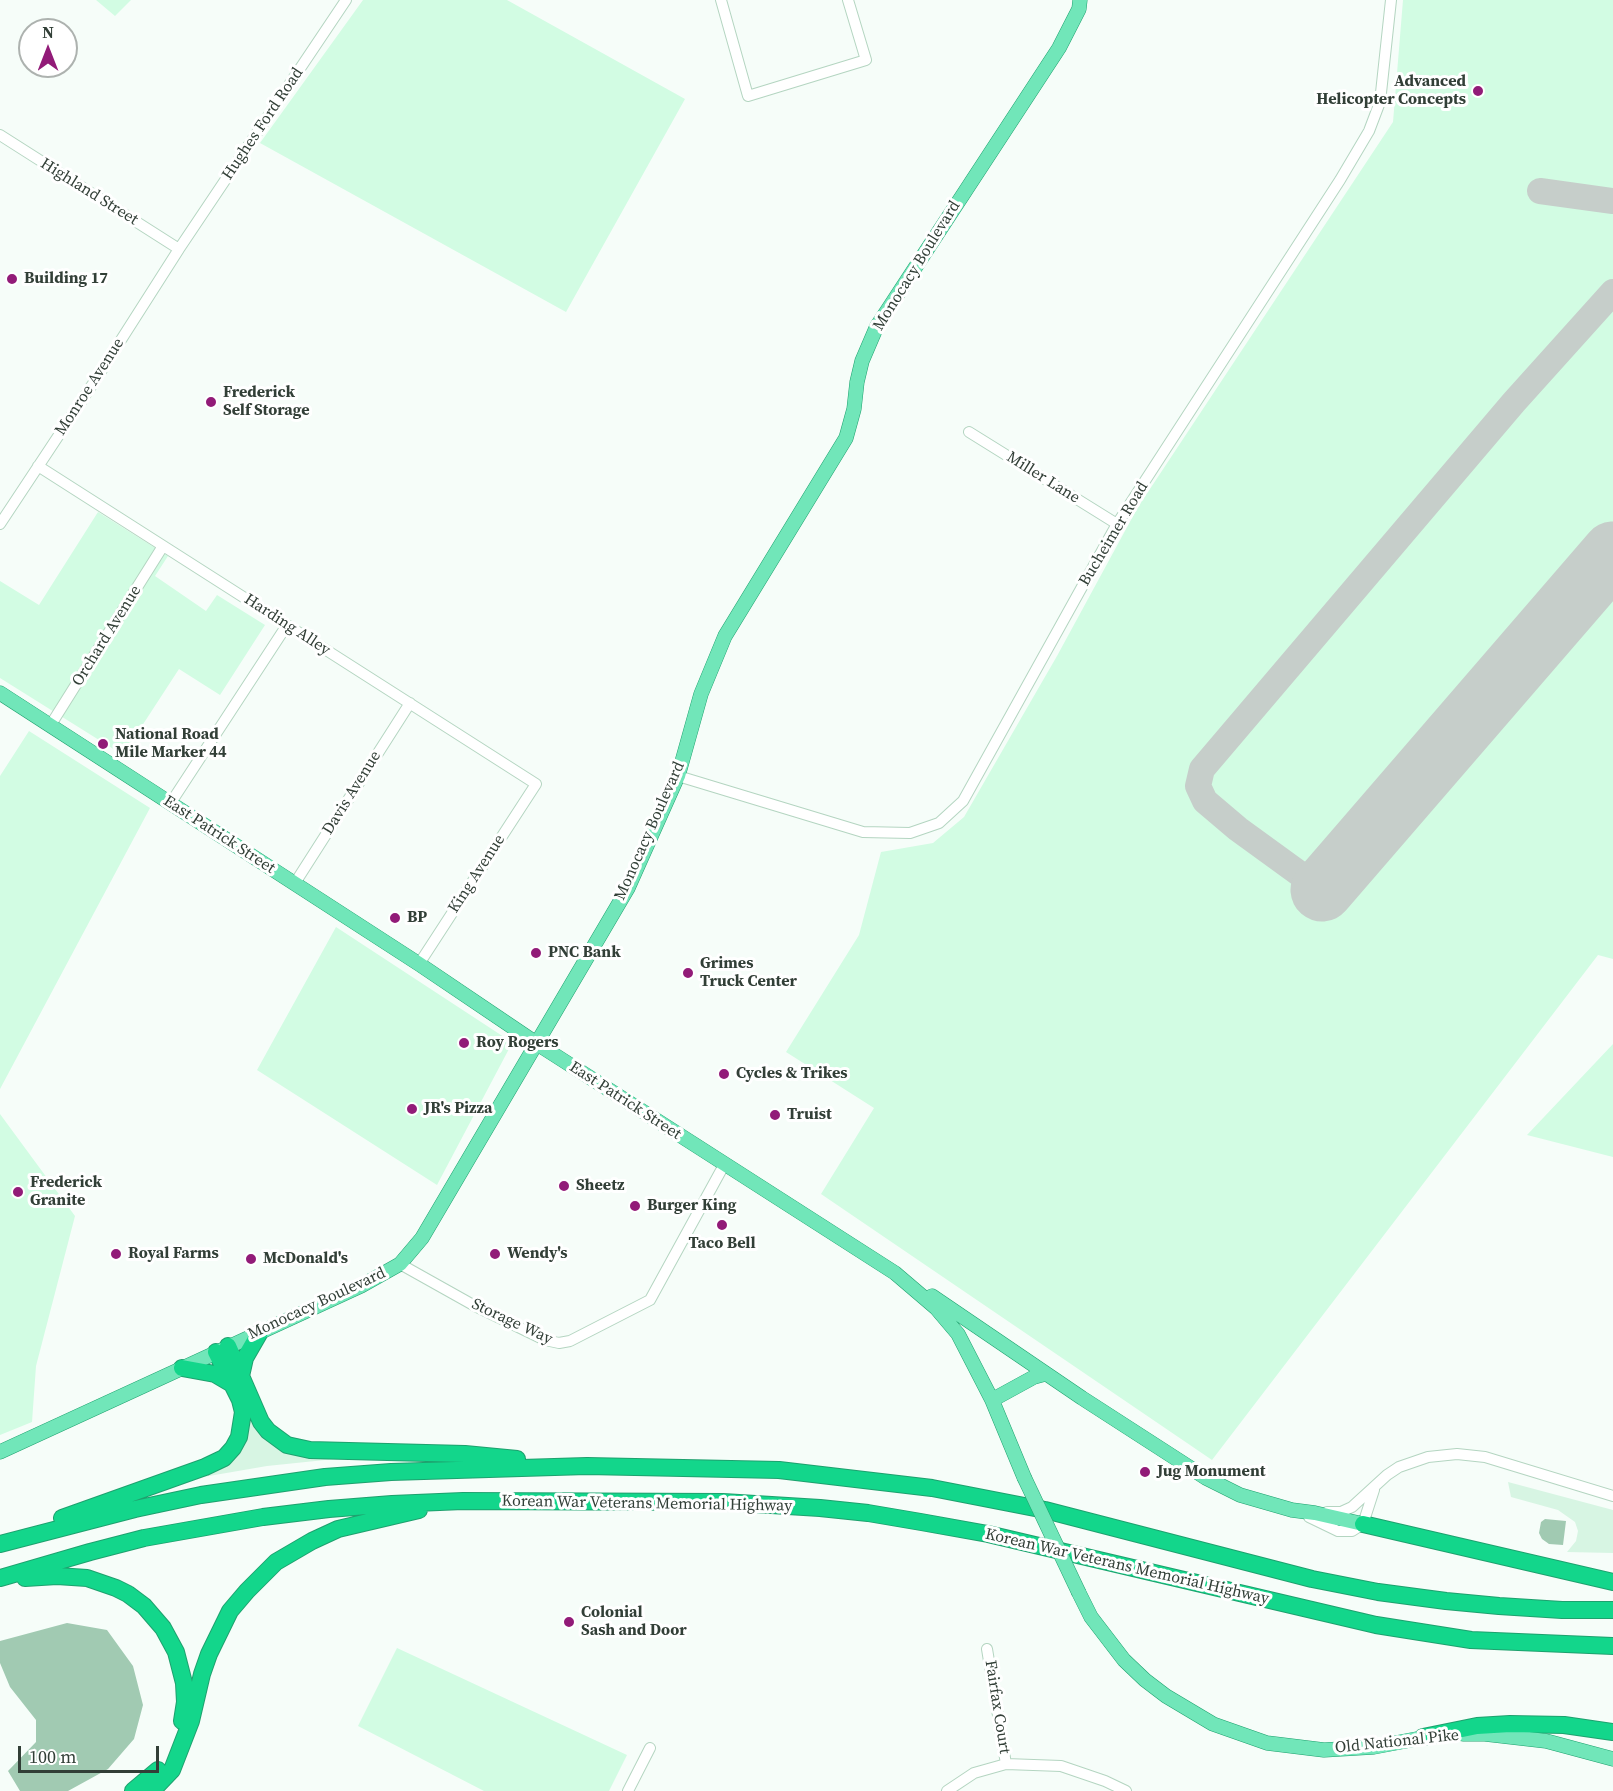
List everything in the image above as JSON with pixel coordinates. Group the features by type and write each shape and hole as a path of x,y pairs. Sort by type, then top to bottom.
{"highway":[{"path":"1,1544 81,1510 205,1467 224,1458 233,1448 242,1426 243,1412 236,1380 260,1332"},
{"path":"222,1349 236,1380 268,1431 287,1445 334,1451 465,1454 587,1466"},
{"path":"182,1368 236,1380"},
{"name":"Korean War Veterans Memorial Highway","path":"1,1544 135,1509 270,1484 391,1472 587,1466 779,1470 932,1488 1046,1510 1312,1579 1378,1592 1446,1602 1562,1610 1613,1610"},
{"path":"152,1791 172,1770 182,1747 209,1654 230,1611 262,1575 276,1562 338,1529 463,1501"},
{"name":"Korean War Veterans Memorial Highway","path":"0,1579 100,1549 229,1522 329,1509 392,1503 463,1501 723,1502 868,1513 1000,1537 1376,1625 1472,1640 1613,1646"},
{"path":"1363,1524 1613,1582"},
{"path":"0,1579 72,1576 104,1582 128,1594 144,1606 163,1628 181,1666 185,1702 183,1717 174,1744 160,1768 134,1791"},
{"path":"1422,1737 1477,1726 1510,1724 1564,1725 1613,1732"}],"main road":[{"name":"Monocacy Boulevard","path":"0,1452 361,1286 400,1264 422,1238 628,888 678,776 701,693 725,636 846,438 854,409 862,361 877,326 1059,48 1079,9 1080,0"},
{"name":"East Patrick Street","path":"0,693 295,883 724,1165 895,1273 949,1321 969,1352 993,1400 1024,1478"},
{"path":"895,1273 1206,1478 1240,1495 1292,1510 1363,1524"},
{"path":"993,1400 1034,1377 1045,1374"},
{"name":"Old National Pike","path":"1024,1478 1091,1617 1109,1641 1131,1666 1166,1696 1213,1724 1267,1743 1324,1750 1374,1747 1422,1737 1455,1734 1516,1737 1577,1748 1613,1759"}],"street":[{"name":"Hughes Ford Road","path":"179,249 346,0"},
{"path":"721,0 748,96 866,60 848,0"},
{"name":"Bucheimer Road","path":"678,776 863,832 910,833 939,823 963,801 1117,524 1340,180 1369,131 1380,102 1391,0"},
{"name":"Highland Street","path":"0,135 179,249"},
{"name":"Monroe Avenue","path":"0,524 179,249"},
{"name":"Miller Lane","path":"969,432 1117,524"},
{"name":"Harding Alley","path":"38,466 536,784"},
{"name":"Orchard Avenue","path":"50,726 163,546"},
{"path":"170,804 287,625"},
{"name":"Davis Avenue","path":"295,883 410,703"},
{"name":"King Avenue","path":"419,964 536,784"},
{"name":"Storage Way","path":"400,1264 475,1306 545,1340 559,1343 570,1341 650,1300 724,1165"},
{"path":"1315,1513 1346,1510 1399,1467 1428,1457 1457,1454 1485,1457 1613,1496"},
{"path":"1292,1510 1346,1533 1363,1524 1376,1487"},
{"name":"Fairfax Court","path":"987,1649 1006,1764"},
{"path":"628,1791 650,1748"},
{"path":"947,1791 974,1773 1006,1764 1061,1766 1105,1780 1126,1791"}],"shaded area":[{"path":"96,0 131,0 115,16"},
{"path":"363,0 507,0 685,99 566,312 260,143"},
{"path":"1403,0 1613,0 1613,959 1598,955 1212,1460 821,1194 874,1108 786,1052 859,935 881,852 933,843 964,817 1057,656 1138,507 1393,122"},
{"path":"98,512 168,556 155,576 206,611 217,595 265,625 220,695 179,669 123,755 0,678 0,581 39,605"},
{"path":"29,731 150,808 0,1089 0,776"},
{"path":"336,927 507,1039 510,1047 437,1185 257,1070"},
{"path":"1613,1044 1613,1157 1527,1135"},
{"path":"0,1114 75,1216 36,1366 32,1422 0,1435"},
{"path":"250,1417 261,1431 354,1457 267,1466 180,1481 208,1472"},
{"path":"1508,1482 1613,1510 1613,1553 1567,1552 1576,1541 1578,1531 1575,1522 1558,1510 1511,1497"},
{"path":"1545,1519 1566,1521 1563,1545 1549,1544 1542,1539 1539,1533 1541,1522"},
{"path":"67,1623 107,1630 133,1666 143,1705 134,1739 108,1769 68,1791 20,1791 8,1771 36,1742 36,1720 10,1687 0,1663 0,1641"},
{"path":"397,1648 627,1755 609,1791 484,1791 358,1726"}],"taxiway":[{"path":"1540,191 1613,201"},
{"path":"1322,890 1238,829 1205,801 1198,786 1202,769 1514,402 1613,292"}],"runway":[{"path":"1322,890 1613,553"}],"place":[{"name":"Advanced Helicopter Concepts","path":"1478,91"},
{"name":"Building 17","path":"12,279"},
{"name":"Frederick Self Storage","path":"211,402"},
{"name":"National Road Mile Marker 44","path":"103,744"},
{"name":"BP","path":"395,918"},
{"name":"PNC Bank","path":"536,953"},
{"name":"Grimes Truck Center","path":"688,973"},
{"name":"Roy Rogers","path":"464,1043"},
{"name":"Cycles & Trikes","path":"724,1074"},
{"name":"JR's Pizza","path":"412,1109"},
{"name":"Truist","path":"775,1115"},
{"name":"Sheetz","path":"564,1186"},
{"name":"Frederick Granite","path":"18,1192"},
{"name":"Burger King","path":"635,1206"},
{"name":"Taco Bell","path":"722,1225"},
{"name":"Royal Farms","path":"116,1254"},
{"name":"Wendy's","path":"495,1254"},
{"name":"McDonald's","path":"251,1259"},
{"name":"Jug Monument","path":"1145,1472"},
{"name":"Colonial Sash and Door","path":"569,1622"}]}
